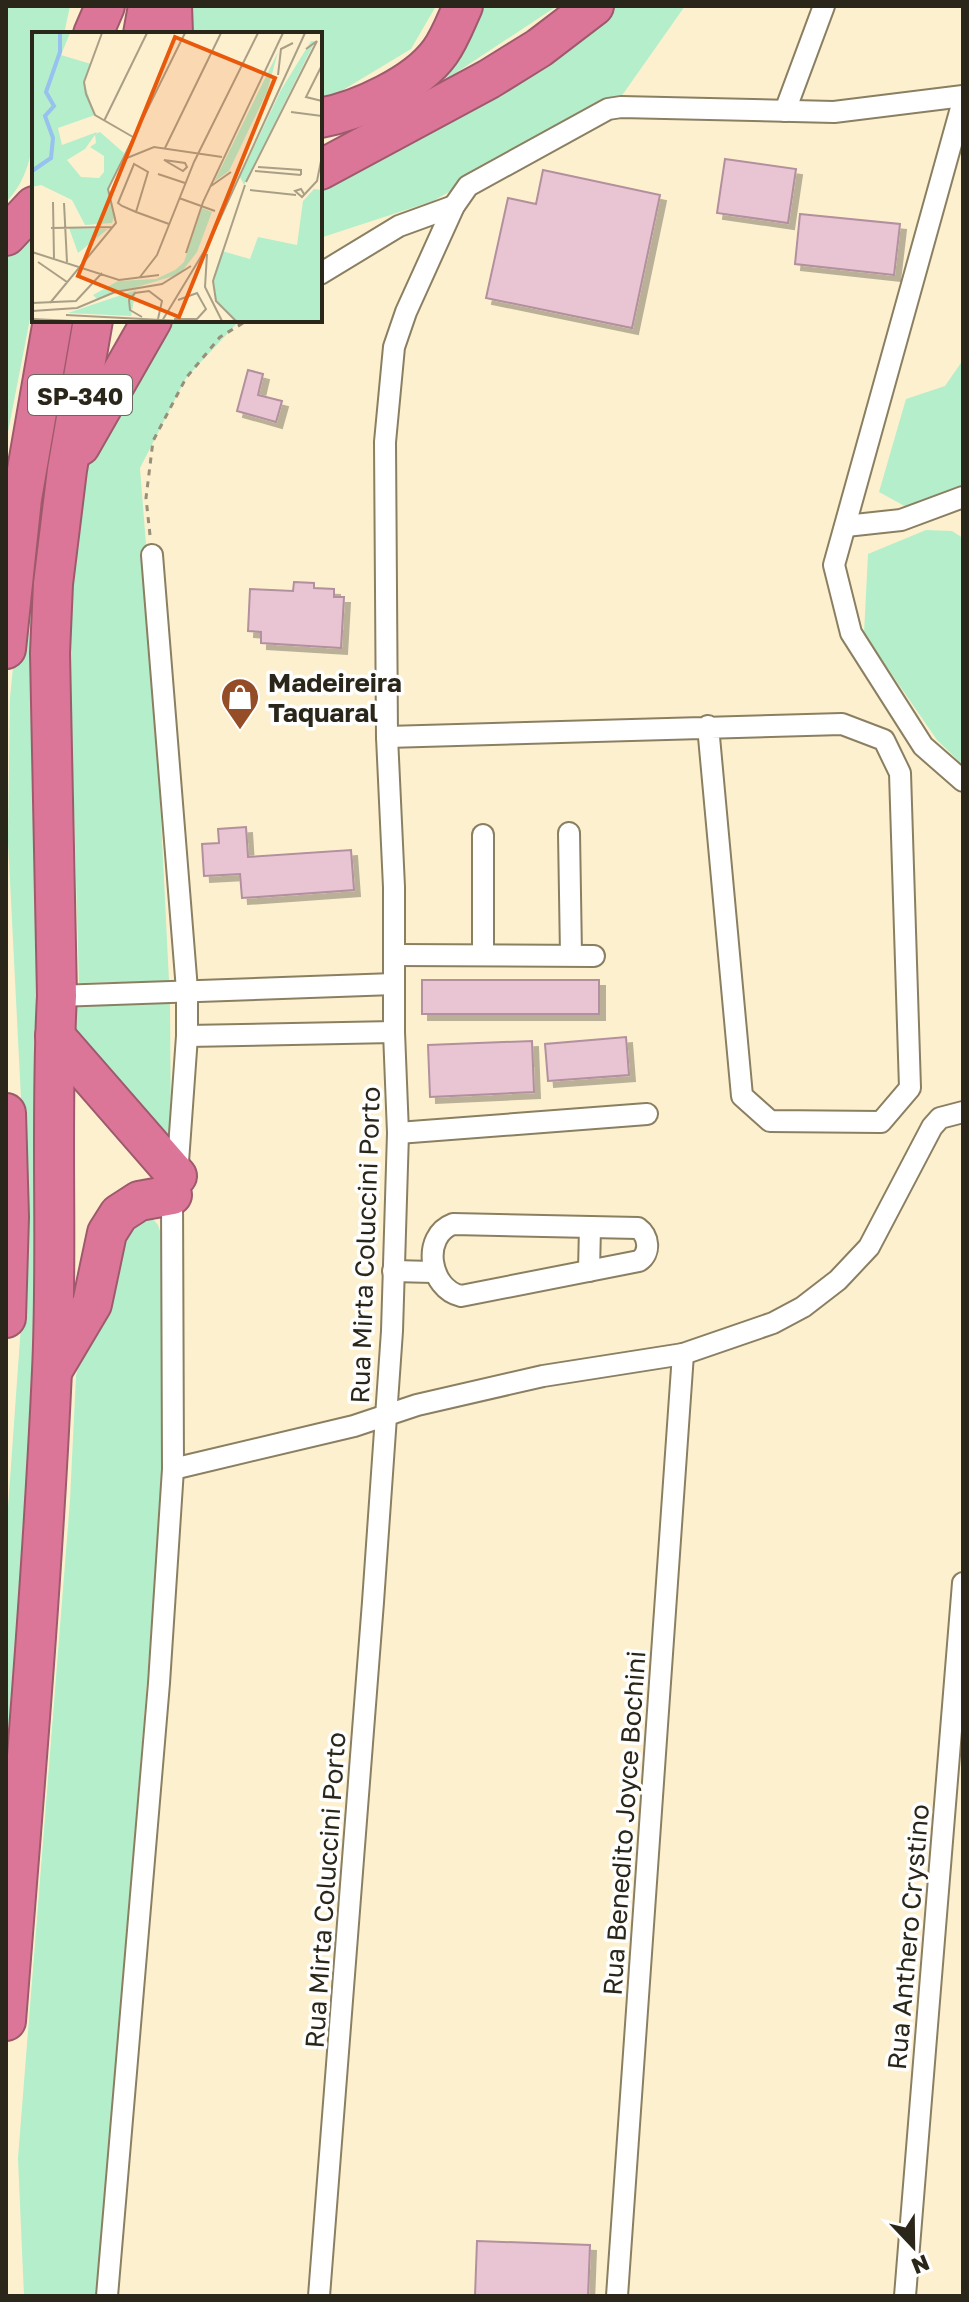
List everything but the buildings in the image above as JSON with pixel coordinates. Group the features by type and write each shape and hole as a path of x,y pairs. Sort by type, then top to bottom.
{"highway":[{"path":"94,32 106,6"},
{"path":"102,32 106,6"},
{"path":"143,32 148,6"},
{"path":"172,6 173,32"},
{"path":"322,117 365,104 418,73 439,53 463,6"},
{"path":"322,169 489,79 539,48 594,6"},
{"path":"6,236 32,208"},
{"name":"SP-340","path":"6,649 22,499 53,322"},
{"name":"SP-340","path":"6,2021 37,1625 52,1371 57,996 50,653 53,584 67,470 93,322"},
{"path":"67,470 151,322"},
{"path":"52,1371 92,1304 107,1233 119,1214 174,1185 55,1036"},
{"path":"6,1113 9,1217 6,1318"}],"street":[{"path":"785,111 824,6"},
{"path":"322,273 399,226 454,206 460,195 478,179 608,109 834,112 963,98 834,565 851,633 923,746 963,781"},
{"name":"Rua Mirta Coluccini Porto","path":"319,2296 386,1416 398,1133 387,737 385,442 393,358 406,312 454,206"},
{"path":"846,526 901,520 963,497"},
{"path":"107,2296 173,1469 174,1185 187,1036 187,990 152,555"},
{"path":"387,737 708,726 842,724 884,740 900,773 910,1088 881,1122 770,1121 742,1096 708,726"},
{"path":"569,833 571,955"},
{"path":"483,835 483,954"},
{"path":"394,955 594,956"},
{"path":"57,996 394,984"},
{"path":"187,1036 394,1032"},
{"path":"173,1469 386,1416 417,1405 543,1376 683,1354 773,1323 803,1307 838,1280 869,1247 932,1127 940,1118 963,1112"},
{"path":"398,1133 647,1114"},
{"path":"453,1224 638,1228 644,1232 646,1252 639,1261 589,1271 461,1296 444,1288 433,1272 435,1239 445,1227 453,1224"},
{"path":"589,1271 590,1227"},
{"path":"393,1271 433,1272"},
{"name":"Rua Benedito Joyce Bochini","path":"617,2296 683,1354"},
{"name":"Rua Anthero Crystino","path":"905,2296 963,1583"}],"path":[{"path":"152,555 146,498 153,441 186,378 220,337 245,322"}],"green space":[{"path":"6,6 70,6 64,32 32,32 32,146 19,186 6,202"},
{"path":"188,6 436,6 411,49 333,96 322,96 322,32 192,32"},
{"path":"479,6 557,6 442,82"},
{"path":"613,6 685,6 623,94 433,201 322,237 322,181 605,14"},
{"path":"32,232 32,308 6,442 6,253"},
{"path":"62,322 79,322 39,870 40,1322 6,1834 6,1536 21,1325 23,1138 8,841 10,698 23,565"},
{"path":"164,322 238,322 186,378 140,468 150,596 169,981 79,983 68,598 85,460"},
{"path":"963,360 963,485 910,509 879,492 906,399 945,386"},
{"path":"926,530 952,531 963,538 963,765 937,740 864,634 868,554"},
{"path":"170,1000 171,1146 70,1039 65,1002"},
{"path":"152,1218 162,1237 163,1480 98,2296 24,2296 18,2158 70,1500 76,1376 83,1344 122,1240 134,1220"}],"place":[{"name":"Madeireira Taquaral","path":"240,731"}]}
